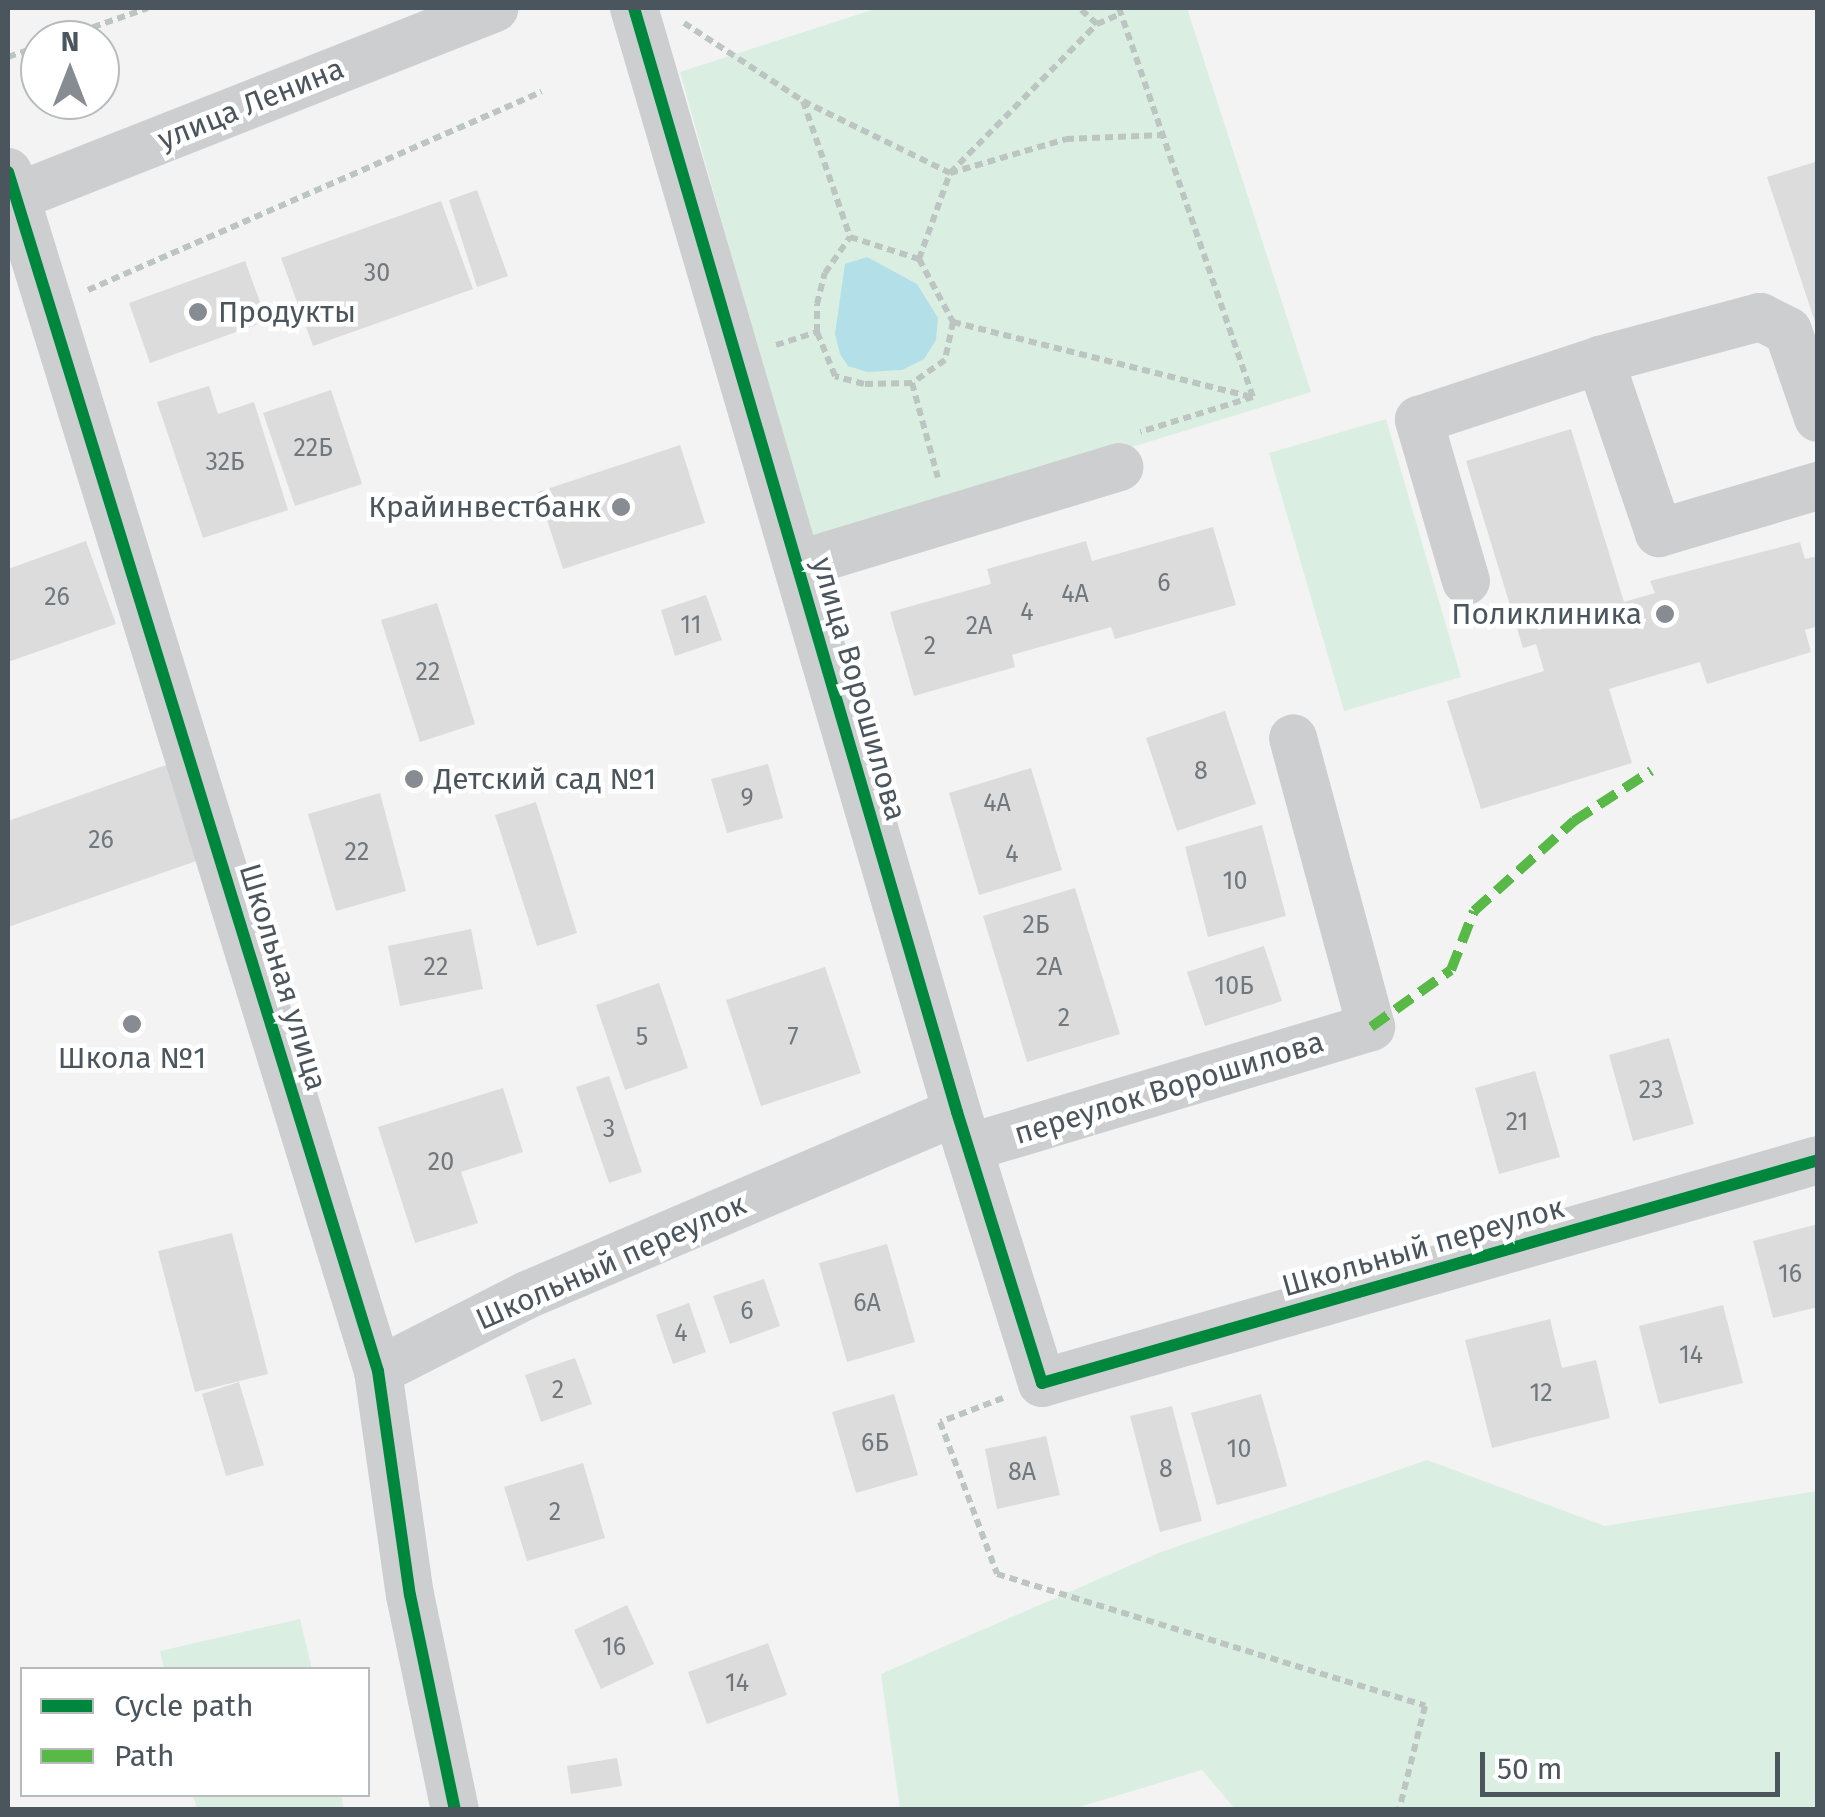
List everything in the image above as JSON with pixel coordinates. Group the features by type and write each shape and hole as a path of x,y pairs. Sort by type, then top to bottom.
{"street":[{"name":"улица Ленина","path":"10,190 495,8"},
{"name":"улица Ворошилова","path":"634,8 962,1130 1042,1383"},
{"name":"Школьная улица","path":"10,190 52,306 378,1371 410,1594 456,1810"},
{"path":"1466,581 1420,420 1600,360 1760,317 1788,331 1818,418"},
{"path":"1600,360 1660,533 1818,486"},
{"path":"797,564 1124,451"},
{"name":"переулок Ворошилова","path":"962,1130 1371,1027 1293,738"},
{"name":"Школьный переулок","path":"378,1371 526,1295 962,1130"},
{"name":"Школьный переулок","path":"1042,1383 1818,1160"}],"path":[{"path":"114,20 148,8"},
{"path":"676,8 684,36"},
{"path":"1079,8 1097,24"},
{"path":"919,259 950,173 1097,24 1120,11 1253,397"},
{"path":"679,20 803,101 950,173 1066,140 1163,136"},
{"path":"52,306 542,92"},
{"path":"803,101 850,236"},
{"path":"850,236 919,259 953,322 945,360 912,383 864,384 835,376 818,332 826,273 850,236"},
{"path":"953,322 1253,397"},
{"path":"766,328 777,364"},
{"path":"772,346 818,332"},
{"path":"912,383 942,491"},
{"path":"1124,451 1253,397"},
{"path":"1042,1383 940,1422 996,1574 1425,1706 1399,1810"}],"green space":[{"path":"878,8 1187,8 1311,392 812,545 680,72"},
{"path":"1386,419 1461,677 1344,711 1269,453"},
{"path":"1427,1460 1605,1526 1817,1491 1817,1809 1235,1809 1202,1770 1073,1809 900,1809 881,1674 1161,1552"},
{"path":"300,1619 312,1667 164,1667 160,1651"},
{"path":"194,1797 341,1797 344,1809 197,1809"}],"water":[{"path":"867,257 917,284 938,318 936,340 924,359 902,370 867,372 848,366 840,354 835,334 845,264"}],"building":[{"path":"1818,161 1818,328 1817,328 1767,177"},
{"path":"477,190 508,276 477,287 449,200"},
{"path":"441,201 473,289 313,346 281,258"},
{"name":"Продукты","path":"245,261 267,321 150,363 129,303"},
{"path":"209,386 218,414 254,402 288,510 203,538 157,402"},
{"path":"331,390 362,484 295,506 263,413"},
{"name":"Поликлиника","path":"1571,429 1624,602 1655,593 1650,581 1800,542 1805,559 1818,556 1818,626 1805,630 1811,652 1707,684 1700,662 1609,689 1632,763 1481,809 1447,701 1544,671 1536,644 1523,648 1466,461"},
{"name":"Крайинвестбанк","path":"680,445 705,523 563,569 538,492"},
{"path":"1213,527 1236,605 1115,639 1111,627 1012,655 1015,667 914,696 890,612 991,584 987,569 1086,541 1092,561"},
{"path":"86,541 116,624 8,662 8,569"},
{"path":"706,595 722,640 675,656 661,610"},
{"path":"437,603 475,724 420,742 381,620"},
{"path":"1225,711 1256,804 1177,831 1146,738"},
{"path":"169,764 202,859 8,927 8,821"},
{"path":"768,764 783,818 727,833 711,779"},
{"path":"1031,768 1062,870 979,895 949,793"},
{"path":"380,793 406,891 336,911 308,814"},
{"path":"536,802 577,933 537,946 495,815"},
{"path":"1262,825 1286,916 1208,937 1185,847"},
{"path":"1075,888 1120,1034 1027,1062 983,916"},
{"path":"471,929 483,989 400,1006 388,946"},
{"path":"1264,946 1282,1001 1205,1026 1187,972"},
{"path":"825,967 861,1073 761,1106 726,1000"},
{"path":"659,983 688,1068 625,1090 596,1005"},
{"path":"1669,1038 1694,1124 1633,1141 1609,1055"},
{"path":"1535,1071 1560,1157 1499,1174 1475,1088"},
{"path":"609,1076 642,1172 609,1183 576,1087"},
{"path":"503,1088 523,1152 461,1172 478,1223 415,1243 378,1127"},
{"path":"1818,1224 1818,1307 1773,1318 1753,1241"},
{"path":"232,1233 268,1374 195,1392 158,1251"},
{"path":"887,1244 915,1342 847,1362 819,1263"},
{"path":"764,1279 780,1326 730,1344 713,1296"},
{"path":"689,1303 706,1352 673,1364 656,1315"},
{"path":"1723,1305 1743,1383 1659,1404 1639,1326"},
{"path":"1550,1319 1562,1368 1596,1360 1610,1418 1492,1448 1465,1340"},
{"path":"575,1358 592,1404 541,1422 525,1375"},
{"path":"239,1382 264,1465 226,1476 202,1394"},
{"path":"894,1394 918,1475 856,1493 832,1412"},
{"path":"1261,1394 1287,1486 1217,1505 1191,1413"},
{"path":"1172,1406 1202,1521 1160,1532 1130,1416"},
{"path":"1046,1436 1060,1495 997,1509 985,1449"},
{"path":"583,1463 605,1538 527,1561 504,1487"},
{"path":"627,1605 654,1664 601,1689 574,1630"},
{"path":"768,1643 787,1695 707,1724 688,1672"},
{"path":"617,1758 622,1786 571,1794 567,1766"}],"marked path":[{"path":"1371,1027 1451,970 1474,911 1574,821 1651,771"}],"cycle path":[{"path":"634,8 957,1112 1042,1383 1818,1160"},
{"path":"8,172 378,1371 410,1595 455,1810"}],"place":[{"name":"Продукты","path":"198,312"},
{"name":"Крайинвестбанк","path":"621,507"},
{"name":"Поликлиника","path":"1665,614"},
{"name":"Детский сад №1","path":"414,779"},
{"name":"Школа №1","path":"132,1024"}]}
